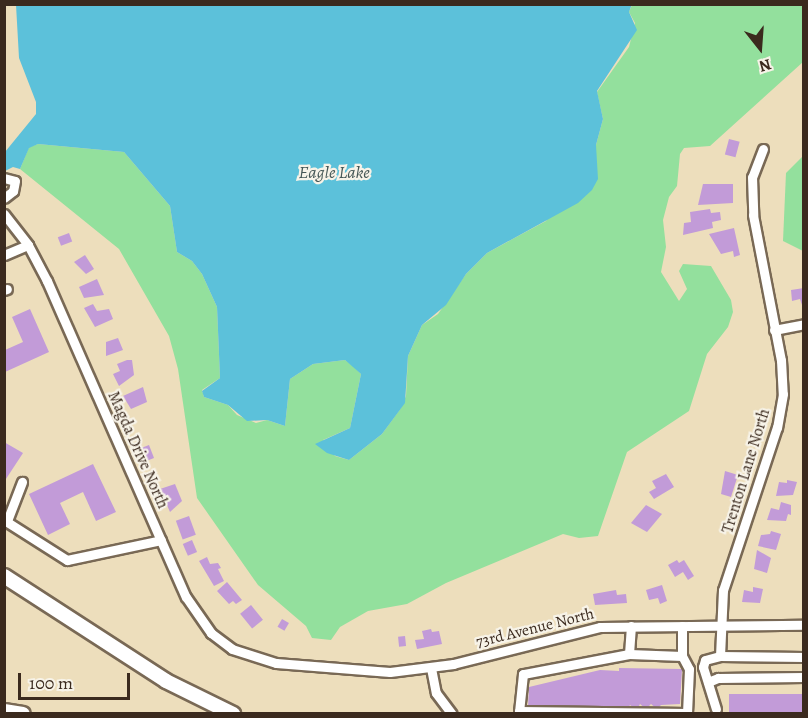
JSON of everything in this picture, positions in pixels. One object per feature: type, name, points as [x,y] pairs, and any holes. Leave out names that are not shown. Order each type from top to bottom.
[{"type":"highway","points":[[4,576],[157,676],[233,714]]},
{"type":"highway","points":[[4,711],[23,714]]},
{"type":"street","name":"Trenton Lane North","points":[[720,656],[723,590],[781,410],[783,377],[753,215],[752,177],[763,149]]},
{"type":"street","points":[[4,198],[13,191],[15,181],[9,175]]},
{"type":"street","name":"Magda Drive North","points":[[4,214],[28,246],[186,597],[212,633],[245,655],[276,663]]},
{"type":"street","points":[[4,255],[28,246]]},
{"type":"street","points":[[774,330],[804,324]]},
{"type":"street","points":[[22,482],[6,520],[67,560],[161,540]]},
{"type":"street","name":"73rd Avenue North","points":[[276,663],[368,672],[431,668],[587,629],[631,626],[804,625]]},
{"type":"street","points":[[629,654],[631,626]]},
{"type":"street","points":[[682,626],[682,656],[689,669],[687,713],[519,711],[523,674],[629,654],[682,656]]},
{"type":"street","points":[[716,709],[708,682],[705,660],[720,656],[804,657]]},
{"type":"street","points":[[431,668],[436,693],[452,714]]},
{"type":"street","points":[[708,682],[718,678],[804,677]]},
{"type":"green space","points":[[632,5],[803,5],[803,62],[710,146],[684,148],[680,154],[677,186],[669,197],[663,220],[666,247],[661,272],[679,301],[687,289],[679,271],[683,264],[711,266],[731,300],[733,312],[728,327],[707,354],[689,411],[627,452],[598,536],[579,538],[563,534],[446,583],[407,604],[368,611],[340,627],[331,640],[312,638],[306,626],[258,585],[197,498],[178,369],[169,336],[119,249],[20,169],[29,147],[38,144],[124,152],[170,206],[177,252],[192,261],[202,274],[217,307],[220,378],[202,390],[204,397],[228,405],[237,415],[256,423],[267,420],[285,426],[290,379],[313,364],[345,360],[353,366],[361,374],[350,428],[323,440],[335,456],[349,460],[382,434],[401,408],[406,396],[408,356],[422,325],[438,314],[466,274],[487,253],[546,221],[596,145],[603,119],[597,92],[629,47],[635,23],[629,12]]},
{"type":"green space","points":[[803,156],[803,251],[783,241],[786,173]]},
{"type":"water","name":"Eagle Lake","points":[[632,4],[629,12],[637,30],[597,91],[603,119],[596,145],[598,179],[592,190],[578,203],[487,253],[466,274],[446,305],[422,325],[408,356],[405,403],[382,434],[349,460],[327,453],[315,444],[350,428],[361,374],[345,360],[313,364],[290,379],[285,426],[267,420],[247,421],[228,405],[204,397],[202,391],[220,378],[217,307],[202,274],[192,261],[177,252],[170,206],[124,152],[38,144],[29,148],[20,169],[13,167],[5,171],[5,152],[36,114],[36,102],[19,58],[16,5]]},
{"type":"building","points":[[729,139],[740,142],[735,157],[725,154]]},
{"type":"building","points":[[703,184],[733,184],[733,203],[698,205]]},
{"type":"building","points":[[710,209],[711,213],[720,212],[721,220],[712,222],[713,228],[683,235],[684,223],[691,222],[690,212]]},
{"type":"building","points":[[734,228],[740,255],[734,257],[733,251],[721,254],[709,234]]},
{"type":"building","points":[[69,233],[72,241],[61,246],[58,237]]},
{"type":"building","points":[[85,255],[94,269],[86,274],[74,262]]},
{"type":"building","points":[[97,279],[104,295],[84,298],[79,287]]},
{"type":"building","points":[[804,288],[804,305],[800,299],[792,301],[791,290]]},
{"type":"building","points":[[93,304],[97,311],[109,309],[113,319],[95,327],[84,308]]},
{"type":"building","points":[[30,309],[49,352],[5,372],[5,350],[23,342],[12,317]]},
{"type":"building","points":[[118,338],[123,350],[106,356],[106,342]]},
{"type":"building","points":[[132,360],[134,375],[119,386],[113,374],[120,371],[117,364]]},
{"type":"building","points":[[143,387],[147,402],[131,409],[123,396]]},
{"type":"building","points":[[4,442],[23,453],[4,482]]},
{"type":"building","points":[[149,445],[154,458],[146,461],[141,448]]},
{"type":"building","points":[[93,464],[116,512],[96,521],[83,492],[60,503],[70,524],[48,535],[29,494]]},
{"type":"building","points":[[725,471],[738,475],[731,497],[721,494]]},
{"type":"building","points":[[666,474],[674,487],[654,499],[649,492],[656,488],[652,481]]},
{"type":"building","points":[[787,480],[797,482],[793,495],[776,496],[779,482],[787,483]]},
{"type":"building","points":[[175,484],[182,501],[170,512],[160,489]]},
{"type":"building","points":[[781,502],[791,505],[791,515],[788,514],[786,521],[767,520],[771,508],[779,510]]},
{"type":"building","points":[[646,505],[662,514],[647,532],[631,523]]},
{"type":"building","points":[[189,516],[196,535],[183,540],[176,521]]},
{"type":"building","points":[[771,531],[781,534],[776,550],[758,546],[761,535],[770,534]]},
{"type":"building","points":[[192,540],[197,552],[188,556],[183,544]]},
{"type":"building","points":[[757,550],[771,558],[767,573],[754,569]]},
{"type":"building","points":[[207,557],[210,564],[218,563],[221,568],[218,569],[224,581],[214,586],[199,561]]},
{"type":"building","points":[[677,560],[679,563],[684,560],[694,576],[688,580],[683,572],[675,577],[668,565]]},
{"type":"building","points":[[227,582],[242,600],[236,604],[233,601],[229,604],[217,591]]},
{"type":"building","points":[[662,585],[667,601],[660,604],[658,598],[649,600],[646,590]]},
{"type":"building","points":[[753,587],[763,589],[760,603],[742,602],[744,590],[753,592]]},
{"type":"building","points":[[616,590],[617,595],[626,594],[627,603],[595,605],[593,594]]},
{"type":"building","points":[[251,605],[263,620],[252,629],[240,614]]},
{"type":"building","points":[[282,619],[289,623],[284,631],[278,627]]},
{"type":"building","points":[[431,629],[432,632],[439,631],[442,644],[417,649],[415,640],[424,639],[422,631]]},
{"type":"building","points":[[405,636],[406,646],[399,647],[398,637]]},
{"type":"building","points":[[619,668],[682,669],[680,704],[661,705],[657,709],[651,704],[646,709],[640,704],[637,710],[630,705],[627,710],[528,707],[529,687],[600,670],[619,671]]},
{"type":"building","points":[[729,694],[804,694],[804,714],[729,714]]}]
